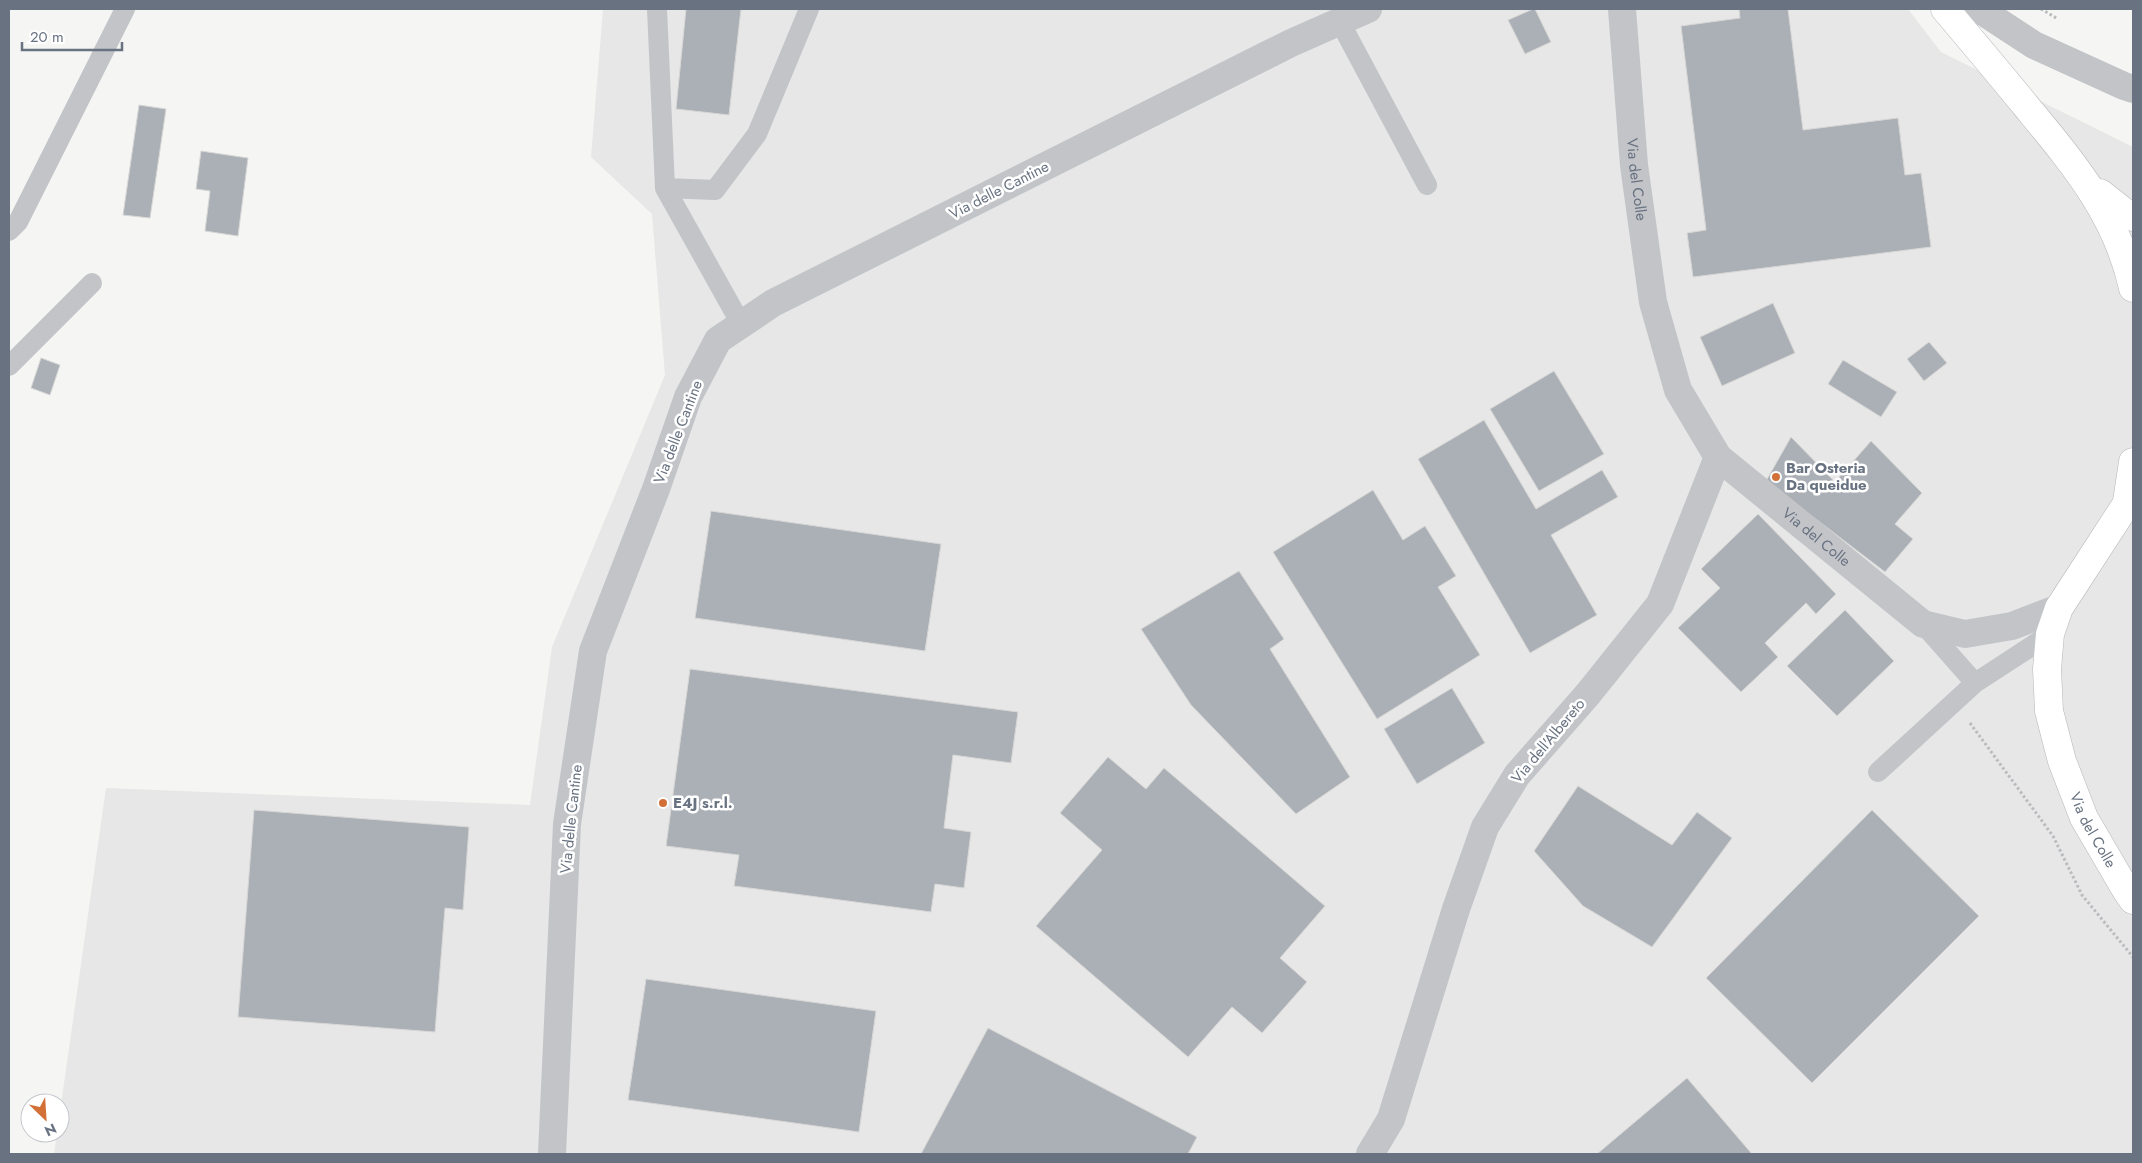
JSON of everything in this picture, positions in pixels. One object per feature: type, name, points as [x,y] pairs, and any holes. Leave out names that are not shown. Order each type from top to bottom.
[{"type":"main road","points":[[1945,9],[2089,185],[2111,223],[2130,272],[2133,288]]},
{"type":"main road","points":[[2089,185],[2133,217]]},
{"type":"main road","points":[[2059,608],[2130,498],[2133,462]]},
{"type":"main road","name":"Via del Colle","points":[[2059,608],[2050,634],[2047,669],[2049,711],[2062,761],[2084,818],[2133,900]]},
{"type":"street","name":"Via delle Cantine","points":[[552,1154],[567,824],[593,651],[656,489],[688,397],[718,340],[782,299],[1292,43],[1368,9]]},
{"type":"street","name":"Via del Colle","points":[[1622,9],[1634,165],[1653,302],[1678,390],[1718,457],[1923,624],[1965,634],[2012,626],[2059,608]]},
{"type":"street","points":[[1979,9],[2034,45],[2133,89]]},
{"type":"street","name":"Via dell'Albereto","points":[[1370,1154],[1390,1119],[1456,909],[1485,827],[1517,775],[1588,694],[1660,604],[1718,457]]},
{"type":"lane","points":[[9,231],[18,222],[125,9]]},
{"type":"lane","points":[[657,9],[665,188],[741,324]]},
{"type":"lane","points":[[665,188],[715,190],[757,134],[809,9]]},
{"type":"lane","points":[[1340,22],[1427,185]]},
{"type":"lane","points":[[9,366],[92,283]]},
{"type":"lane","points":[[1923,624],[1975,683]]},
{"type":"lane","points":[[1878,772],[1975,683],[2050,634]]},
{"type":"path","points":[[1954,703],[2053,836],[2082,895],[2133,957]]},
{"type":"shaded area","points":[[603,9],[1908,9],[1941,52],[2133,147],[2133,1154],[54,1154],[56,1143],[70,1143],[70,1093],[63,1093],[106,788],[530,805],[552,647],[665,375],[652,214],[591,157]]},
{"type":"building","points":[[686,9],[741,9],[729,115],[676,109]]},
{"type":"building","points":[[1535,9],[1551,42],[1525,54],[1508,20]]},
{"type":"building","points":[[1739,9],[1788,9],[1803,130],[1898,118],[1905,175],[1921,173],[1931,247],[1693,277],[1687,233],[1706,230],[1681,26],[1740,18]]},
{"type":"building","points":[[139,105],[166,109],[150,218],[123,215]]},
{"type":"building","points":[[201,151],[248,158],[238,236],[205,231],[210,191],[196,189]]},
{"type":"building","points":[[1773,303],[1795,353],[1722,386],[1700,337]]},
{"type":"building","points":[[1929,342],[1947,363],[1924,381],[1907,359]]},
{"type":"building","points":[[41,358],[60,365],[50,395],[31,388]]},
{"type":"building","points":[[1843,360],[1897,392],[1881,417],[1828,384]]},
{"type":"building","points":[[1554,371],[1604,454],[1539,491],[1490,409]]},
{"type":"building","points":[[1484,420],[1536,509],[1602,470],[1618,497],[1551,535],[1597,615],[1530,653],[1418,459]]},
{"type":"building","points":[[1791,437],[1835,482],[1871,441],[1922,493],[1895,524],[1913,539],[1885,572],[1766,481]]},
{"type":"building","points":[[1373,490],[1403,540],[1425,526],[1456,576],[1438,587],[1480,655],[1377,719],[1273,552]]},
{"type":"building","points":[[711,511],[941,544],[925,651],[695,618]]},
{"type":"building","points":[[1758,514],[1836,594],[1816,614],[1806,603],[1765,643],[1778,657],[1741,692],[1678,628],[1720,588],[1701,569]]},
{"type":"building","points":[[1239,571],[1284,639],[1270,649],[1350,777],[1296,814],[1191,705],[1141,629]]},
{"type":"building","points":[[1845,610],[1894,661],[1837,716],[1787,666]]},
{"type":"building","points":[[690,669],[1018,712],[1011,763],[953,755],[944,828],[971,832],[964,888],[935,884],[931,912],[734,886],[739,855],[666,846]]},
{"type":"building","points":[[1452,688],[1485,743],[1417,784],[1384,729]]},
{"type":"building","points":[[1108,757],[1146,789],[1164,768],[1325,906],[1280,958],[1307,982],[1262,1033],[1232,1007],[1188,1057],[1036,926],[1102,850],[1060,813]]},
{"type":"building","points":[[1578,786],[1672,845],[1697,812],[1732,838],[1652,947],[1583,906],[1534,851]]},
{"type":"building","points":[[254,810],[469,827],[463,910],[445,908],[435,1032],[238,1017]]},
{"type":"building","points":[[1872,810],[1979,916],[1812,1083],[1706,978]]},
{"type":"building","points":[[646,979],[876,1011],[859,1132],[628,1100]]},
{"type":"building","points":[[988,1028],[1197,1137],[1188,1154],[921,1154]]},
{"type":"building","points":[[1687,1078],[1752,1154],[1597,1154]]},
{"type":"place","name":"Bar Osteria Da queidue","points":[[1776,477]]},
{"type":"place","name":"E4J s.r.l.","points":[[663,803]]}]
